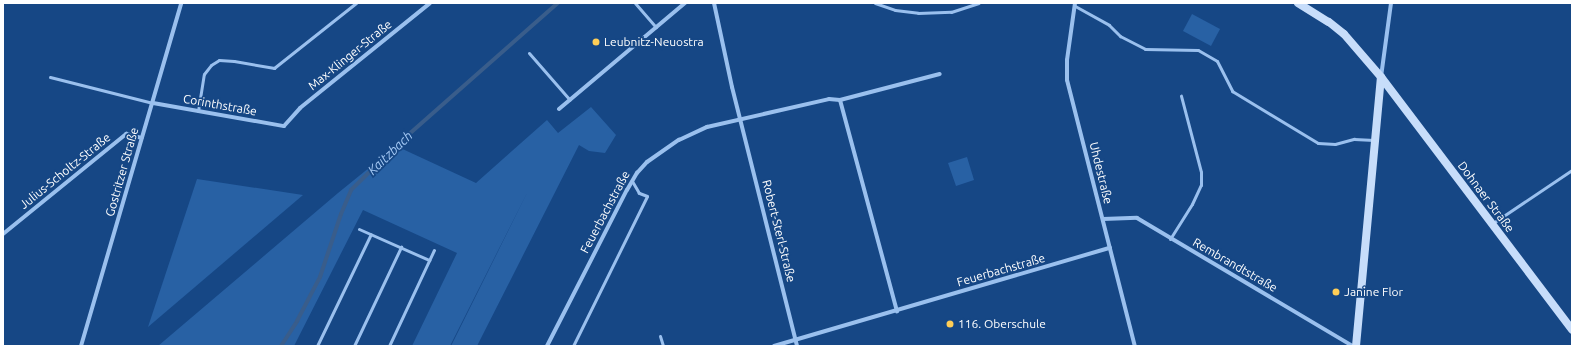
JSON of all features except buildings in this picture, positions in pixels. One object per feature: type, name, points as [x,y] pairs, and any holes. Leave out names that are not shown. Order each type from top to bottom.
[{"type":"main road","name":"Dohnaer Straße","points":[[1298,3],[1329,22],[1344,34],[1381,77],[1572,330]]},
{"type":"main road","points":[[1356,346],[1381,77]]},
{"type":"street","name":"Gostritzer Straße","points":[[81,346],[181,3]]},
{"type":"street","name":"Max-Klinger-Straße","points":[[284,126],[306,104],[430,3]]},
{"type":"street","points":[[560,109],[685,3]]},
{"type":"street","name":"Robert-Sterl-Straße","points":[[714,3],[741,120],[797,346]]},
{"type":"street","points":[[1381,77],[1391,3]]},
{"type":"street","name":"Uhdestraße","points":[[1075,4],[1066,60],[1068,80],[1135,346]]},
{"type":"street","points":[[741,120],[829,99],[840,100],[940,74]]},
{"type":"street","points":[[840,100],[897,312]]},
{"type":"street","name":"Corinthstraße","points":[[153,103],[284,126]]},
{"type":"street","name":"Feuerbachstraße","points":[[547,346],[632,181],[648,162],[679,140],[707,127],[741,120]]},
{"type":"street","name":"Julius-Scholtz-Straße","points":[[3,234],[126,134],[142,138]]},
{"type":"street","name":"Rembrandtstraße","points":[[1103,219],[1137,218],[1170,239],[1353,346]]},
{"type":"street","name":"Feuerbachstraße","points":[[774,346],[897,312],[1110,248]]},
{"type":"lane","points":[[198,111],[204,74],[211,65],[219,60],[274,68],[356,3]]},
{"type":"lane","points":[[635,3],[656,28]]},
{"type":"lane","points":[[875,3],[896,10],[918,13],[951,12],[979,3]]},
{"type":"lane","points":[[1075,4],[1109,25],[1120,36],[1145,49],[1198,50],[1217,61],[1232,91],[1318,143],[1335,144],[1354,139],[1376,140]]},
{"type":"lane","points":[[529,54],[570,100]]},
{"type":"lane","points":[[50,77],[153,103]]},
{"type":"lane","points":[[1170,239],[1192,204],[1201,185],[1202,172],[1181,96]]},
{"type":"lane","points":[[1491,224],[1572,170]]},
{"type":"lane","points":[[573,346],[647,196],[639,193],[632,181]]},
{"type":"lane","points":[[359,229],[429,260]]},
{"type":"lane","points":[[318,346],[371,234]]},
{"type":"lane","points":[[354,346],[401,247]]},
{"type":"lane","points":[[389,346],[434,250]]},
{"type":"lane","points":[[660,336],[663,346]]},
{"type":"shaded area","points":[[1192,14],[1220,29],[1211,46],[1183,31]]},
{"type":"shaded area","points":[[591,107],[616,135],[605,153],[589,151],[579,145],[477,346],[451,346],[527,193],[450,346],[412,346],[457,253],[363,210],[294,346],[158,346],[338,193],[396,146],[476,183],[547,120],[558,133]]},
{"type":"shaded area","points":[[967,157],[974,180],[956,186],[948,163]]},
{"type":"shaded area","points":[[197,179],[303,195],[148,327]]},
{"type":"waterway","name":"Kaitzbach","points":[[281,346],[297,321],[320,277],[341,214],[351,190],[399,143],[558,3]]},
{"type":"place","name":"Leubnitz-Neuostra","points":[[596,42]]},
{"type":"place","name":"Janine Flor","points":[[1336,292]]},
{"type":"place","name":"116. Oberschule","points":[[950,324]]}]
